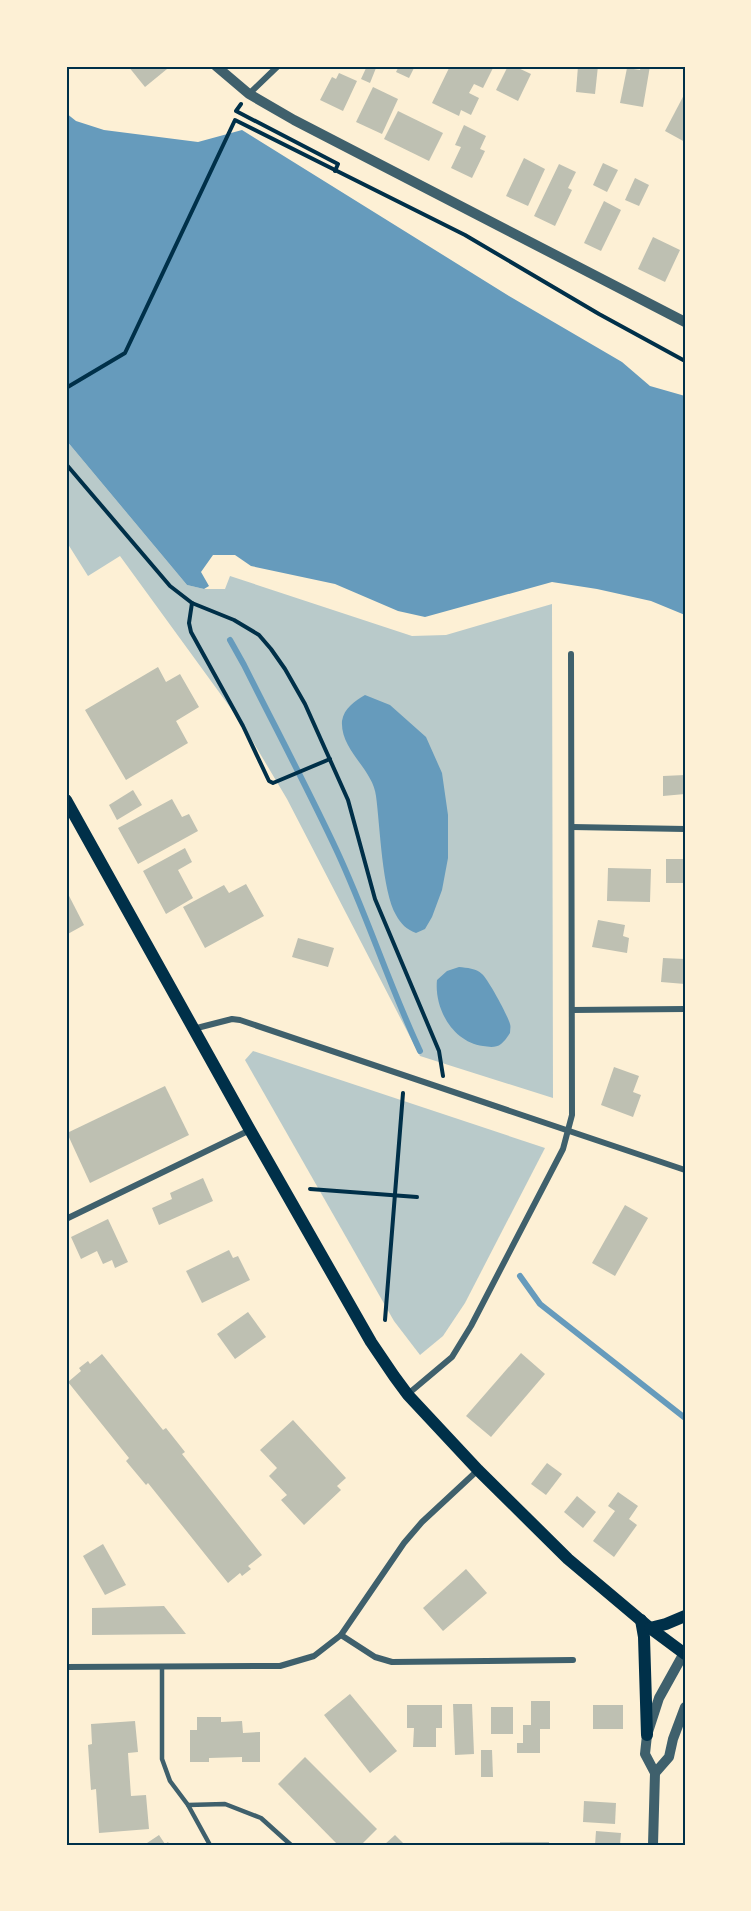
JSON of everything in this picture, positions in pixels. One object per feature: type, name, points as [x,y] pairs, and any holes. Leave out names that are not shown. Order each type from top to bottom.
[{"type":"main road","points":[[66,800],[371,1342],[408,1395],[478,1470],[568,1559],[646,1624],[685,1653]]},
{"type":"main road","points":[[646,1624],[666,1624],[685,1616]]},
{"type":"main road","points":[[646,1624],[644,1637],[647,1735]]},
{"type":"street","points":[[216,66],[249,93],[294,120],[685,322]]},
{"type":"street","points":[[249,93],[278,66]]},
{"type":"street","points":[[408,1395],[452,1357],[471,1326],[558,1158],[569,1131],[572,1115],[571,654]]},
{"type":"street","points":[[572,827],[685,829]]},
{"type":"street","points":[[572,1010],[685,1009]]},
{"type":"street","points":[[193,1029],[232,1019],[240,1020],[685,1170]]},
{"type":"street","points":[[66,1219],[250,1130]]},
{"type":"street","points":[[66,1668],[280,1666],[314,1656],[341,1635],[404,1543],[422,1522],[478,1470]]},
{"type":"street","points":[[341,1635],[375,1657],[392,1662],[573,1660]]},
{"type":"street","points":[[653,1845],[655,1773],[645,1754],[647,1735],[659,1698],[685,1653]]},
{"type":"street","points":[[655,1773],[669,1757],[685,1707]]},
{"type":"lane","points":[[162,1667],[162,1759],[170,1781],[188,1805],[210,1845]]},
{"type":"lane","points":[[188,1805],[225,1804],[261,1818],[291,1845]]},
{"type":"path","points":[[249,93],[236,111],[338,164],[335,171]]},
{"type":"path","points":[[66,388],[125,353],[235,120],[465,235],[599,314],[685,361]]},
{"type":"path","points":[[66,464],[170,586],[192,603],[234,620],[259,635],[271,649],[305,704],[348,800],[375,899],[439,1052],[445,1089]]},
{"type":"path","points":[[192,603],[189,623],[191,633],[243,726],[268,782],[287,779],[330,759]]},
{"type":"path","points":[[385,1320],[403,1093]]},
{"type":"path","points":[[310,1189],[417,1197]]},
{"type":"shaded area","points":[[66,440],[187,585],[204,589],[225,589],[230,576],[412,636],[446,635],[552,604],[553,1098],[420,1056],[287,799],[243,725],[120,556],[88,576],[66,541]]},
{"type":"shaded area","points":[[253,1051],[545,1148],[465,1303],[443,1336],[420,1355],[394,1321],[245,1060]]},
{"type":"water","points":[[66,113],[76,121],[104,130],[198,142],[242,130],[509,296],[622,362],[650,386],[685,396],[685,615],[651,601],[552,582],[425,617],[398,611],[335,584],[251,566],[235,555],[213,555],[201,572],[209,586],[204,589],[187,585],[66,440]]},
{"type":"water","points":[[365,695],[390,705],[426,737],[442,773],[448,815],[448,858],[442,890],[432,917],[425,929],[416,933],[402,924],[391,904],[382,857],[374,786],[351,750],[343,731],[342,721],[345,712]]},
{"type":"water","points":[[459,967],[480,972],[502,1006],[510,1025],[510,1033],[499,1045],[483,1046],[463,1038],[454,1031],[442,1013],[437,980],[447,971]]},
{"type":"building","points":[[128,66],[164,66],[167,69],[145,87]]},
{"type":"building","points":[[367,66],[376,68],[370,83],[361,79]]},
{"type":"building","points":[[399,66],[415,66],[409,78],[396,72]]},
{"type":"building","points":[[450,66],[493,68],[483,88],[474,84],[469,93],[479,98],[471,115],[461,110],[459,116],[432,103]]},
{"type":"building","points":[[508,66],[514,66],[531,74],[518,101],[496,90]]},
{"type":"building","points":[[578,66],[598,66],[595,94],[576,92]]},
{"type":"building","points":[[641,66],[650,66],[643,107],[620,103],[627,68],[640,70]]},
{"type":"building","points":[[339,73],[357,81],[343,111],[320,100],[332,77],[336,79]]},
{"type":"building","points":[[373,87],[398,99],[382,134],[356,122]]},
{"type":"building","points":[[685,93],[685,142],[665,131]]},
{"type":"building","points":[[398,111],[443,133],[429,161],[384,139]]},
{"type":"building","points":[[464,125],[486,136],[480,149],[485,151],[472,178],[451,168],[461,147],[455,145]]},
{"type":"building","points":[[524,158],[545,169],[528,206],[506,196]]},
{"type":"building","points":[[603,163],[618,170],[607,192],[593,185]]},
{"type":"building","points":[[559,164],[576,172],[568,188],[572,190],[555,226],[534,216]]},
{"type":"building","points":[[635,178],[649,185],[639,206],[625,200]]},
{"type":"building","points":[[604,201],[621,210],[601,251],[584,243]]},
{"type":"building","points":[[653,237],[680,250],[665,282],[638,269]]},
{"type":"building","points":[[158,667],[166,682],[180,674],[199,707],[176,721],[188,743],[126,780],[85,710]]},
{"type":"building","points":[[685,775],[685,794],[663,796],[663,776]]},
{"type":"building","points":[[133,790],[142,805],[117,820],[109,805]]},
{"type":"building","points":[[172,799],[182,817],[189,814],[198,831],[138,864],[118,828]]},
{"type":"building","points":[[185,848],[192,862],[178,870],[193,898],[166,914],[143,871]]},
{"type":"building","points":[[666,859],[685,859],[685,883],[666,883]]},
{"type":"building","points":[[608,868],[651,869],[650,902],[607,901]]},
{"type":"building","points":[[246,884],[264,916],[205,948],[183,907],[224,885],[229,893]]},
{"type":"building","points":[[66,890],[84,925],[66,935]]},
{"type":"building","points":[[598,920],[625,925],[623,936],[629,938],[627,953],[592,947]]},
{"type":"building","points":[[298,938],[334,948],[328,967],[292,957]]},
{"type":"building","points":[[663,958],[685,959],[685,984],[661,982]]},
{"type":"building","points":[[614,1067],[639,1076],[633,1092],[641,1095],[633,1117],[601,1105]]},
{"type":"building","points":[[165,1086],[189,1135],[90,1183],[67,1133]]},
{"type":"building","points":[[203,1178],[213,1201],[159,1225],[152,1208],[172,1199],[170,1193]]},
{"type":"building","points":[[625,1205],[648,1218],[615,1276],[592,1263]]},
{"type":"building","points":[[108,1219],[128,1262],[115,1268],[112,1260],[103,1264],[97,1251],[81,1259],[71,1237]]},
{"type":"building","points":[[229,1250],[233,1258],[238,1256],[250,1280],[202,1303],[186,1271]]},
{"type":"building","points":[[248,1312],[266,1337],[235,1359],[217,1334]]},
{"type":"building","points":[[521,1353],[545,1374],[491,1437],[466,1416]]},
{"type":"building","points":[[102,1354],[163,1430],[166,1428],[185,1452],[182,1454],[262,1555],[248,1566],[251,1569],[242,1576],[240,1573],[228,1583],[148,1483],[146,1485],[126,1461],[129,1458],[68,1382],[81,1371],[79,1368],[88,1361],[90,1364]]},
{"type":"building","points":[[293,1420],[346,1478],[337,1486],[341,1490],[304,1525],[281,1500],[287,1495],[269,1476],[277,1468],[260,1450]]},
{"type":"building","points":[[547,1463],[562,1474],[546,1495],[531,1484]]},
{"type":"building","points":[[618,1492],[638,1506],[629,1519],[637,1525],[614,1557],[593,1541],[615,1511],[608,1506]]},
{"type":"building","points":[[577,1496],[596,1512],[583,1528],[564,1512]]},
{"type":"building","points":[[103,1544],[126,1585],[105,1595],[83,1556]]},
{"type":"building","points":[[466,1569],[487,1593],[443,1631],[423,1608]]},
{"type":"building","points":[[164,1606],[186,1634],[92,1635],[92,1608]]},
{"type":"building","points":[[350,1694],[397,1751],[370,1773],[324,1715]]},
{"type":"building","points":[[531,1701],[550,1701],[550,1729],[540,1729],[540,1753],[517,1753],[517,1743],[523,1743],[523,1725],[531,1725]]},
{"type":"building","points":[[453,1704],[472,1704],[474,1754],[455,1755]]},
{"type":"building","points":[[407,1705],[442,1705],[442,1728],[436,1728],[436,1747],[413,1747],[414,1728],[407,1728]]},
{"type":"building","points":[[593,1705],[623,1705],[623,1729],[593,1729]]},
{"type":"building","points":[[491,1707],[513,1707],[513,1734],[491,1734]]},
{"type":"building","points":[[197,1717],[221,1717],[221,1722],[242,1721],[243,1733],[260,1732],[260,1762],[242,1762],[242,1757],[209,1758],[209,1762],[190,1762],[190,1730],[197,1730]]},
{"type":"building","points":[[135,1721],[138,1752],[128,1753],[131,1796],[146,1795],[149,1829],[99,1833],[96,1789],[91,1790],[88,1745],[92,1744],[91,1724]]},
{"type":"building","points":[[481,1750],[492,1750],[493,1777],[481,1777]]},
{"type":"building","points":[[305,1757],[377,1829],[361,1845],[338,1845],[278,1784]]},
{"type":"building","points":[[584,1801],[616,1803],[615,1824],[583,1822]]},
{"type":"building","points":[[596,1831],[621,1833],[620,1845],[595,1845]]},
{"type":"building","points":[[159,1835],[165,1844],[168,1842],[170,1845],[144,1845]]},
{"type":"building","points":[[395,1835],[405,1845],[384,1845]]},
{"type":"building","points":[[500,1842],[549,1842],[549,1845],[500,1845]]},
{"type":"waterway","points":[[230,640],[336,849],[420,1051]]},
{"type":"waterway","points":[[520,1276],[540,1304],[685,1418]]}]
